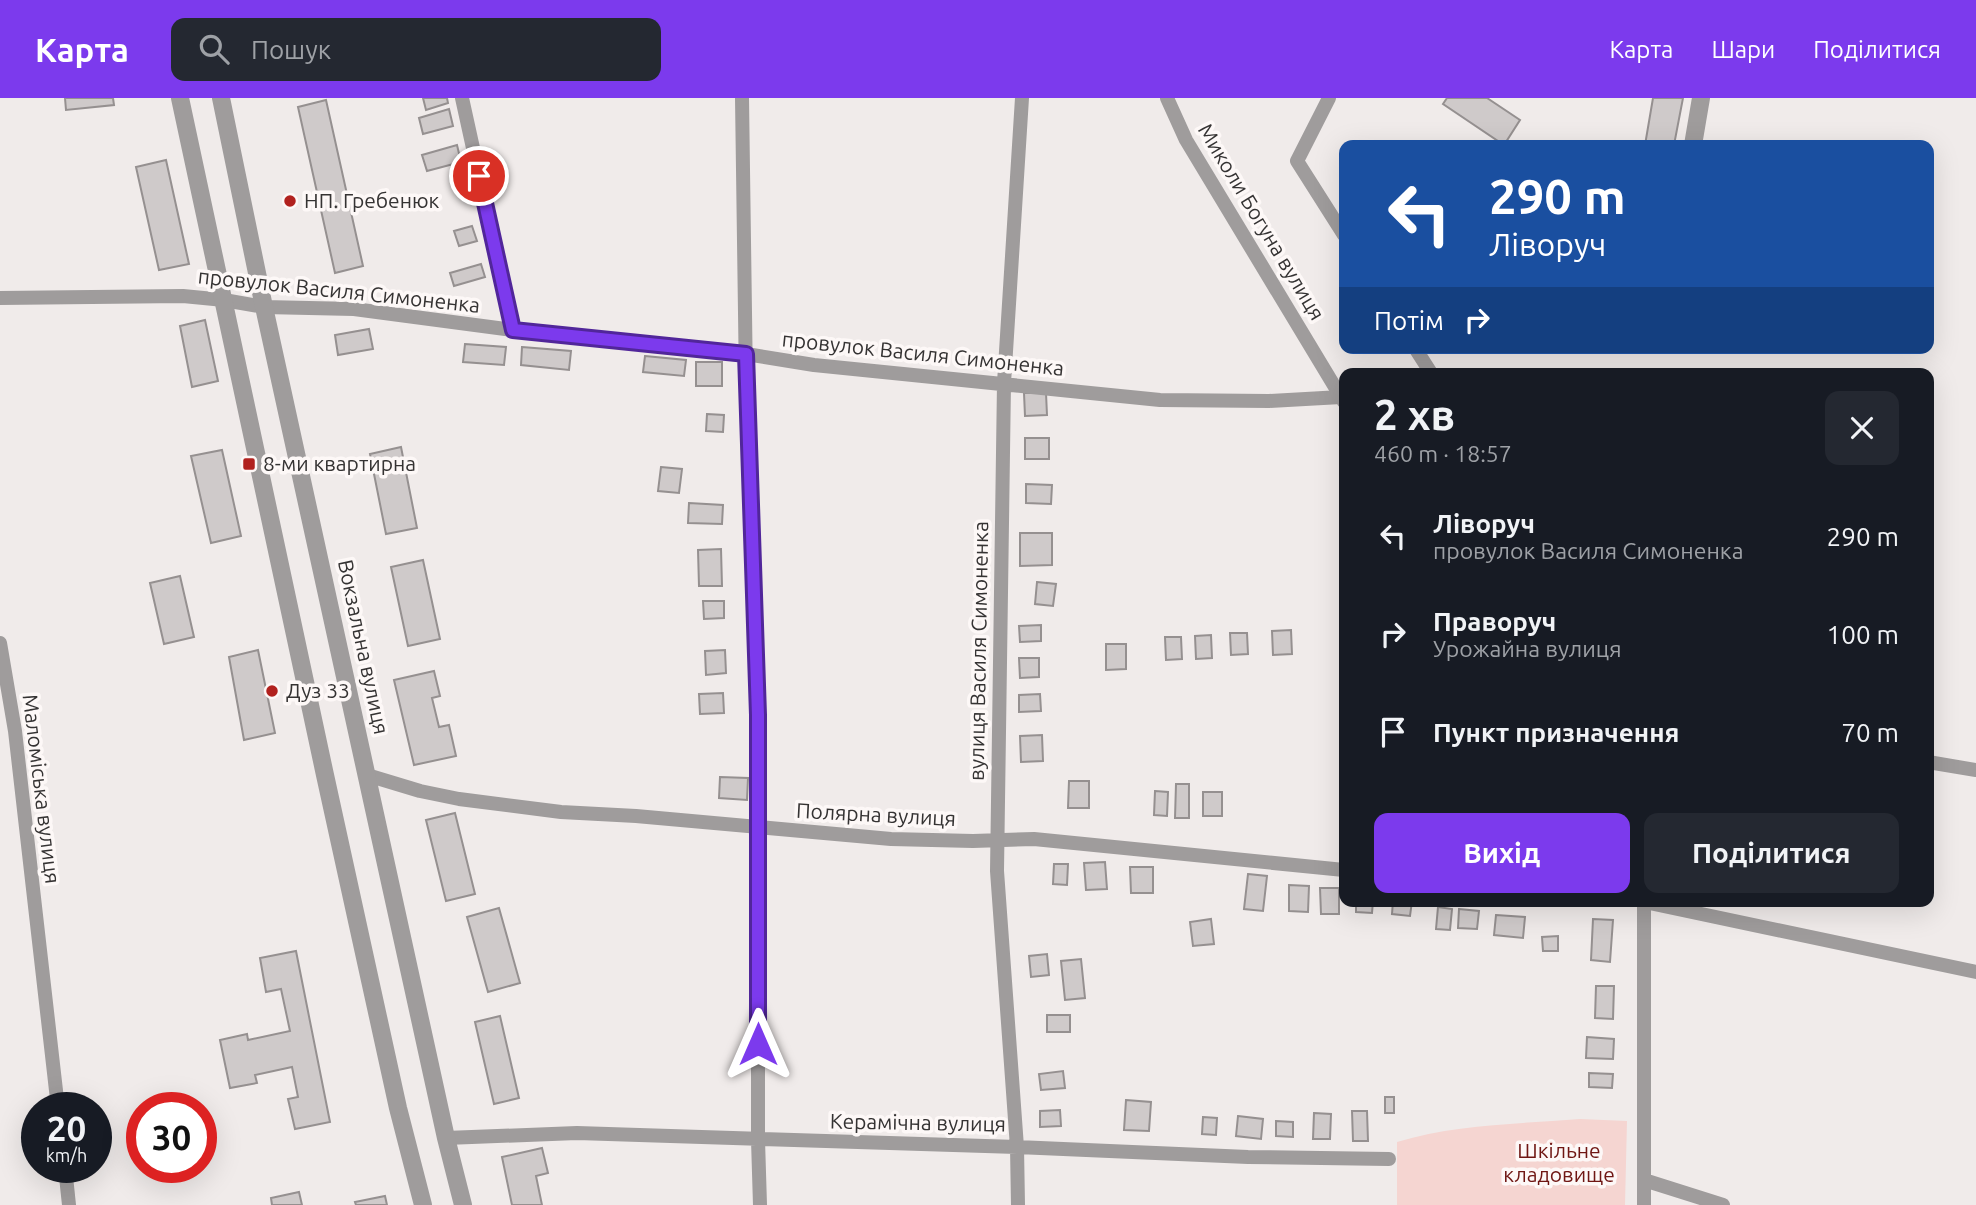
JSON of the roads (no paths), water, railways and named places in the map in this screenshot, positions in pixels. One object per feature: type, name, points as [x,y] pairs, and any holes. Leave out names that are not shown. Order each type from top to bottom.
[{"type":"street","points":[[180,98],[328,788],[422,1205]]},
{"type":"street","name":"Вокзальна вулиця","points":[[221,98],[264,307],[446,1138],[463,1205]]},
{"type":"street","points":[[462,98],[513,330]]},
{"type":"street","points":[[742,98],[746,354],[758,715],[760,1205]]},
{"type":"street","name":"вулиця Василя Симоненка","points":[[1018,1205],[1017,1147],[997,871],[1003,383],[1022,98]]},
{"type":"street","name":"Миколи Богуна вулиця","points":[[1167,98],[1186,140],[1339,393]]},
{"type":"street","points":[[1329,98],[1297,161],[1339,228]]},
{"type":"street","points":[[1694,140],[1701,98]]},
{"type":"street","name":"провулок Василя Симоненка","points":[[0,298],[183,296],[264,307],[354,309],[513,330],[746,354],[814,365],[1160,400],[1339,400]]},
{"type":"street","name":"Маломіська вулиця","points":[[0,643],[7,729],[56,1092]]},
{"type":"street","points":[[1934,763],[1976,770]]},
{"type":"street","name":"Полярна вулиця","points":[[367,775],[419,791],[479,803],[891,839],[998,839],[1085,843],[1339,869]]},
{"type":"street","points":[[1643,907],[1644,1205]]},
{"type":"street","points":[[1671,907],[1976,972]]},
{"type":"street","name":"Керамічна вулиця","points":[[446,1138],[577,1133],[1248,1157],[1389,1159]]},
{"type":"street","points":[[1644,1180],[1723,1205]]},
{"type":"street","points":[[67,1183],[69,1205]]},
{"type":"place","name":"НП. Гребенюк","points":[[290,201]]},
{"type":"place","name":"8-ми квартирна","points":[[249,464]]},
{"type":"place","name":"Дуз 33","points":[[272,691]]},
{"type":"park label","name":"Шкільне кладовище","points":[[1559,1163]]}]
